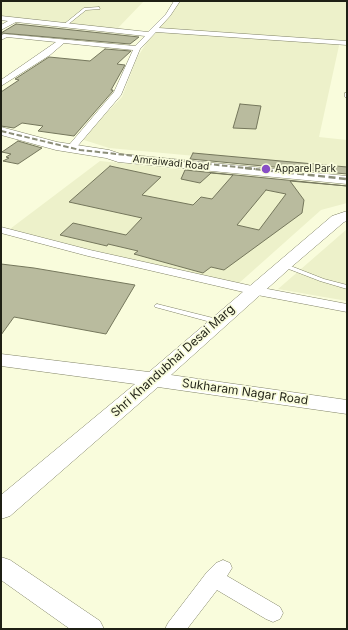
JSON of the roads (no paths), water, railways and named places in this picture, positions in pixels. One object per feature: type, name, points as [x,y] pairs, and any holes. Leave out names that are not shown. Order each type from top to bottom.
[{"type":"main road","name":"Amraiwadi Road","points":[[1,124],[67,142],[72,147],[110,154],[124,159],[347,180]]},
{"type":"main road","points":[[1,131],[56,146],[72,147]]},
{"type":"main road","points":[[110,154],[122,153],[347,174]]},
{"type":"main road","name":"Shri Khandubhai Desai Marg","points":[[1,509],[99,427],[149,378],[213,320],[331,217],[347,210]]},
{"type":"main road","name":"Shri Khandubhai Desai Marg","points":[[248,289],[283,264],[338,219],[347,216]]},
{"type":"main road","name":"Sukharam Nagar Road","points":[[1,360],[149,378],[347,406]]},
{"type":"main road","name":"Shri Khandubhai Desai Marg","points":[[1,498],[149,378]]},
{"type":"street","points":[[72,147],[118,93],[137,48],[168,15],[177,1]]},
{"type":"street","points":[[1,18],[152,32],[347,43]]},
{"type":"street","points":[[1,28],[15,20]]},
{"type":"street","points":[[3,36],[63,40],[137,48]]},
{"type":"street","points":[[1,84],[47,53],[63,40]]},
{"type":"street","points":[[1,230],[88,253],[248,289],[347,308]]},
{"type":"street","points":[[1,567],[91,629]]},
{"type":"street","points":[[175,629],[218,573],[273,613]]},
{"type":"lane","points":[[66,25],[85,9],[99,8]]},
{"type":"lane","points":[[283,264],[322,280],[347,287]]},
{"type":"lane","points":[[157,306],[213,320]]},
{"type":"railway","points":[[1,131],[80,150],[255,169]]},
{"type":"railway","points":[[245,168],[347,179]]},
{"type":"place","name":"Apparel Park","points":[[266,169]]}]
